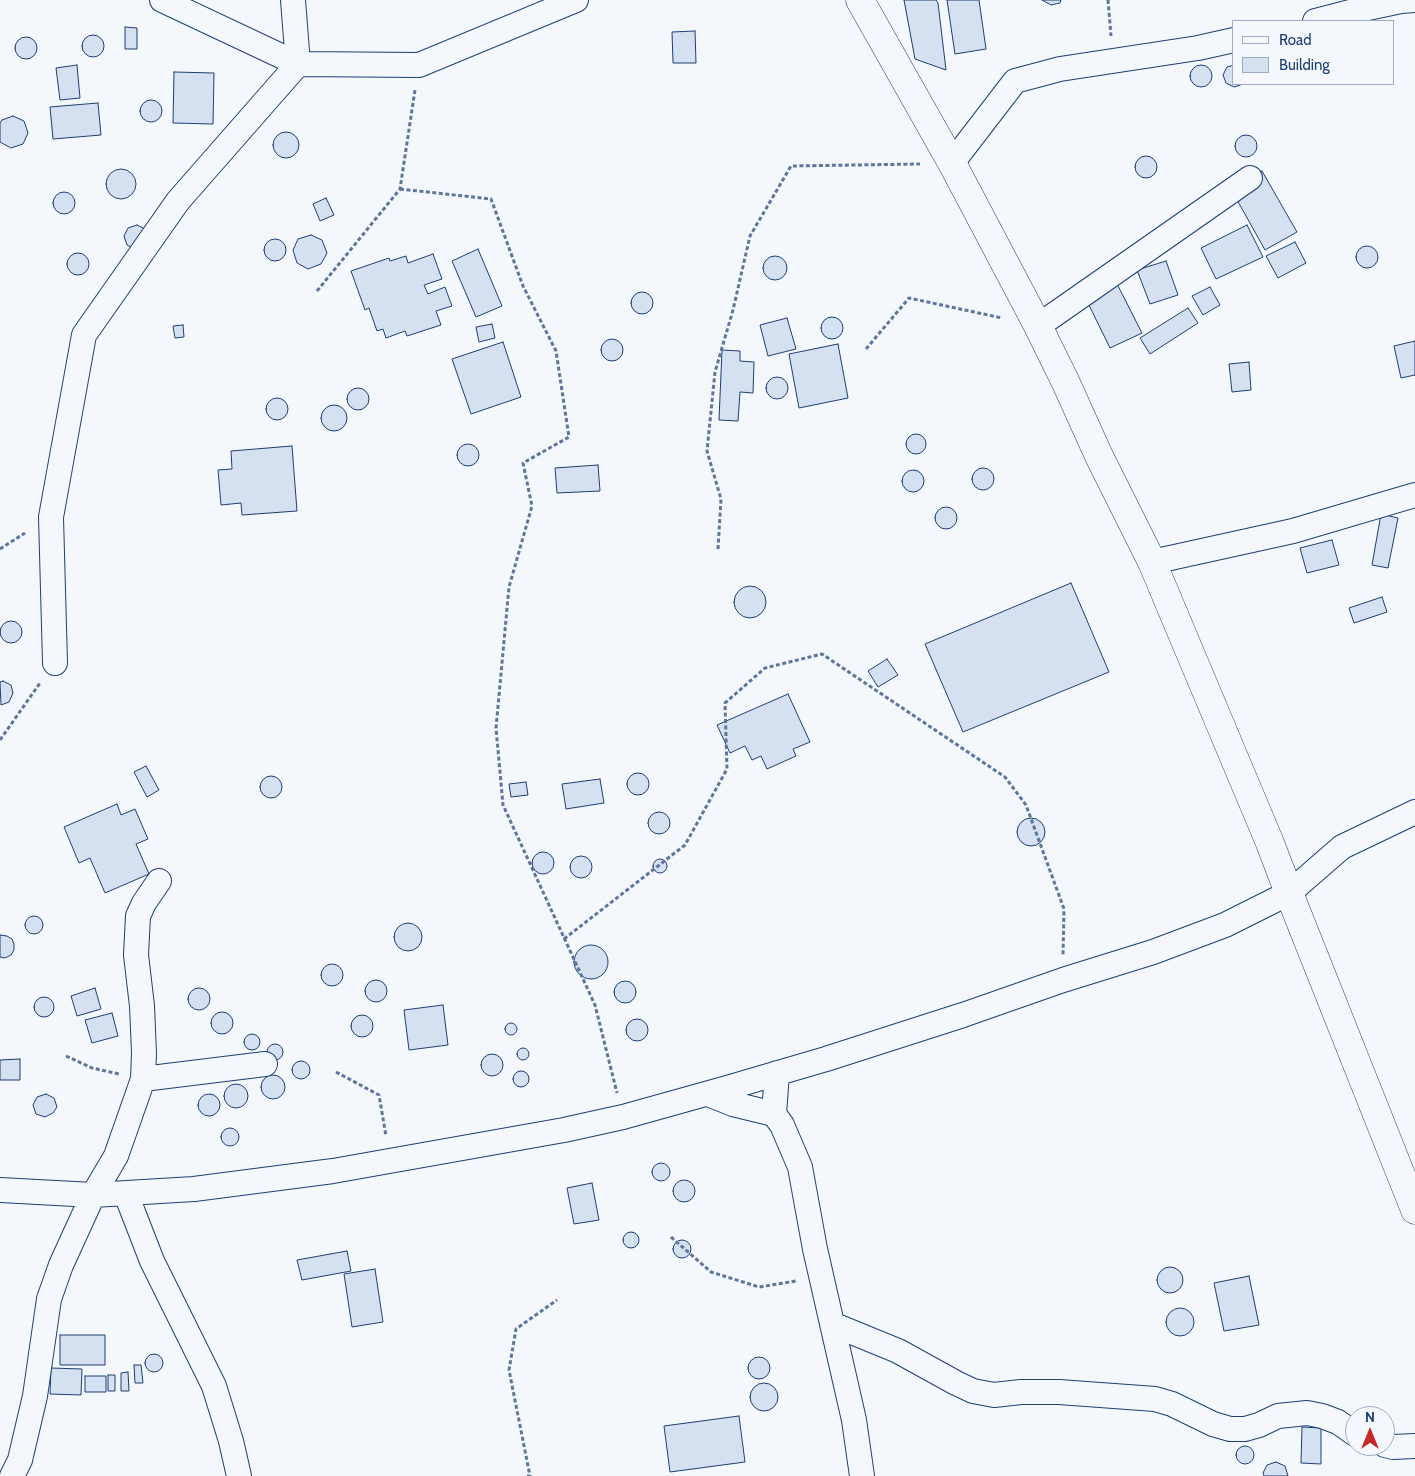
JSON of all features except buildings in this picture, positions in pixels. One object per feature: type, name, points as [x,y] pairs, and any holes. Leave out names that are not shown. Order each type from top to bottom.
[{"type":"street","points":[[162,0],[298,64],[419,65],[576,0]]},
{"type":"street","points":[[55,663],[51,517],[84,335],[178,202],[298,64],[293,0]]},
{"type":"street","points":[[860,0],[952,163],[1038,326],[1099,456],[1152,562],[1205,691],[1239,766],[1415,1210]]},
{"type":"street","points":[[1319,20],[1401,1],[1415,0]]},
{"type":"street","points":[[952,163],[1015,81],[1060,69],[1114,62],[1232,40]]},
{"type":"street","points":[[1038,326],[1250,178]]},
{"type":"street","points":[[1152,562],[1293,531],[1415,495]]},
{"type":"street","points":[[0,1190],[93,1195],[194,1189],[333,1171],[564,1130],[623,1117],[826,1059],[1153,952],[1216,928],[1289,893],[1342,847],[1415,812]]},
{"type":"street","points":[[12,1476],[20,1460],[35,1396],[48,1299],[61,1265],[93,1195],[116,1156],[143,1079],[142,1006],[136,955],[138,916],[144,902],[159,881]]},
{"type":"street","points":[[143,1079],[265,1064]]},
{"type":"street","points":[[777,1073],[774,1114],[782,1126],[800,1167],[854,1420],[862,1476]]},
{"type":"street","points":[[708,1094],[733,1104],[774,1114]]},
{"type":"street","points":[[116,1156],[132,1194],[152,1261],[214,1386],[240,1476]]},
{"type":"street","points":[[832,1324],[898,1351],[956,1383],[994,1396],[1021,1392],[1059,1392],[1155,1399],[1172,1404],[1213,1424],[1230,1429],[1245,1429],[1278,1416],[1307,1413],[1322,1416],[1345,1427]]},
{"type":"street","points":[[1395,1447],[1415,1446]]},
{"type":"path","points":[[1108,0],[1114,62]]},
{"type":"path","points":[[317,290],[400,189],[419,65]]},
{"type":"path","points":[[718,549],[721,499],[707,451],[715,372],[733,310],[750,236],[791,166],[952,163]]},
{"type":"path","points":[[400,189],[491,199],[524,286],[556,350],[569,436],[524,463],[532,506],[509,587],[496,728],[503,805],[596,1005],[623,1117]]},
{"type":"path","points":[[866,349],[909,298],[1038,326]]},
{"type":"path","points":[[564,939],[685,845],[727,769],[725,703],[765,668],[822,654],[1005,777],[1026,805],[1064,909],[1063,980]]},
{"type":"path","points":[[0,740],[55,663]]},
{"type":"path","points":[[66,1056],[92,1068],[143,1079]]},
{"type":"path","points":[[336,1072],[379,1096],[386,1140]]},
{"type":"path","points":[[671,1237],[711,1272],[759,1287],[822,1277]]},
{"type":"path","points":[[527,1476],[530,1476],[509,1370],[516,1329],[557,1300]]}]
